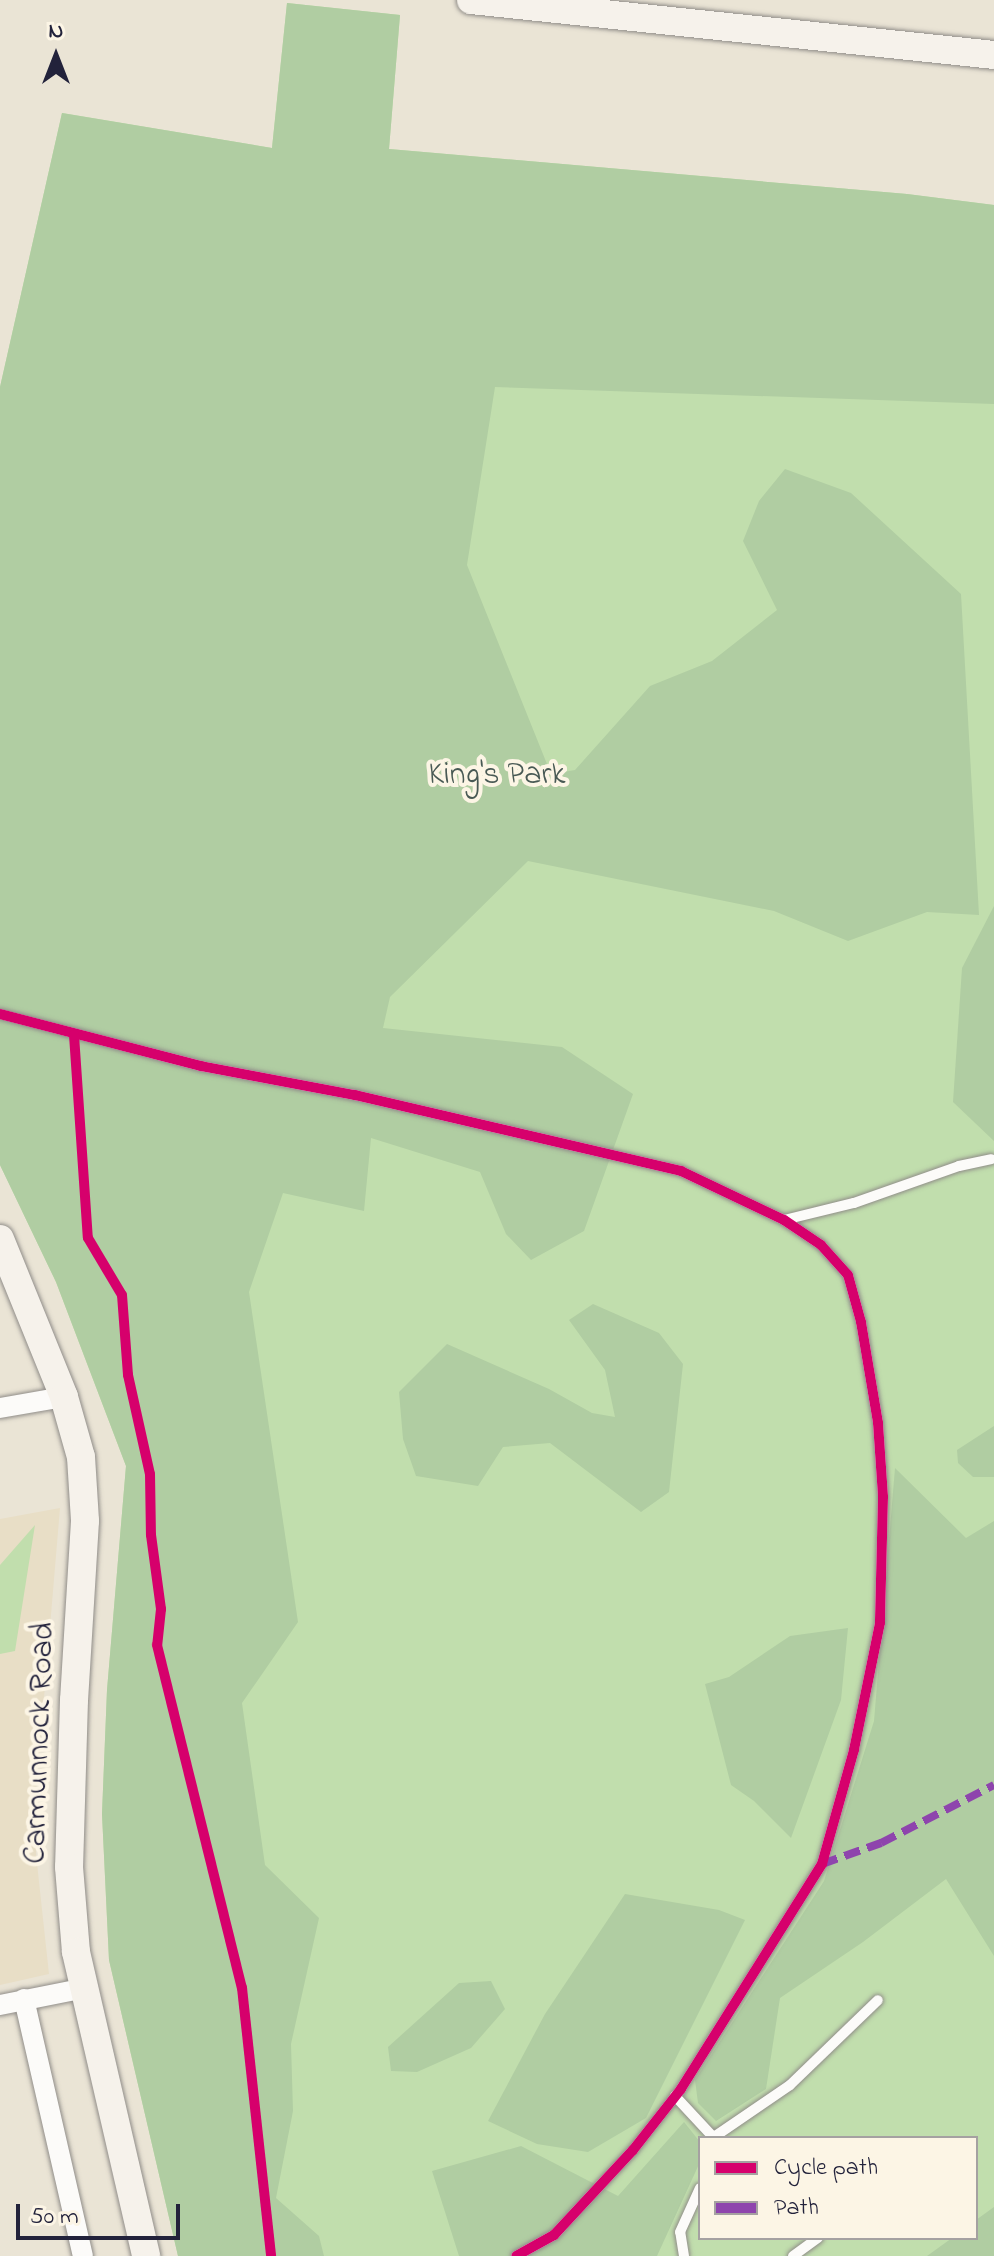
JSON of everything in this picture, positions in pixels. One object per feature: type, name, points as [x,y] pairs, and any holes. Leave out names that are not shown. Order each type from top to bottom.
[{"type":"main road","points":[[471,0],[994,55]]},
{"type":"main road","name":"Carmunnock Road","points":[[0,1239],[13,1285],[64,1397],[81,1457],[85,1521],[74,1700],[69,1867],[76,1952],[146,2256]]},
{"type":"street","points":[[0,1408],[64,1397]]},
{"type":"street","points":[[0,2005],[85,1988]]},
{"type":"street","points":[[24,1999],[83,2256]]},
{"type":"lane","points":[[0,1014],[201,1066],[355,1095],[681,1171],[784,1220],[821,1245],[848,1275],[861,1322],[878,1423],[883,1497],[880,1623],[854,1750],[822,1864],[675,2096],[633,2150],[554,2235],[516,2256]]},
{"type":"lane","points":[[784,1220],[854,1203],[959,1166],[991,1159]]},
{"type":"lane","points":[[715,2136],[790,2085],[878,2000]]},
{"type":"lane","points":[[675,2096],[713,2136]]},
{"type":"lane","points":[[684,2256],[680,2232],[698,2192]]},
{"type":"lane","points":[[793,2256],[815,2240]]},
{"type":"shaded area","points":[[60,1508],[36,1793],[36,1854],[49,1974],[0,1985],[0,1519]]},
{"type":"green space","name":"King's Park","points":[[287,3],[400,15],[389,149],[907,194],[994,205],[994,2256],[178,2256],[109,1960],[102,1814],[107,1690],[126,1466],[56,1282],[0,1165],[0,387],[62,113],[272,148]]},
{"type":"green space","points":[[287,3],[400,15],[389,149],[907,194],[994,205],[994,404],[495,387],[467,565],[551,774],[575,770],[650,686],[712,661],[777,610],[743,541],[759,501],[785,469],[851,493],[961,594],[979,915],[927,912],[848,941],[774,911],[528,861],[390,997],[383,1028],[562,1047],[633,1094],[584,1231],[531,1260],[506,1234],[480,1172],[371,1138],[364,1211],[283,1193],[249,1292],[298,1622],[242,1703],[265,1865],[319,1918],[291,2044],[293,2111],[276,2198],[319,2236],[324,2256],[178,2256],[109,1960],[102,1814],[107,1690],[126,1466],[56,1282],[0,1165],[0,387],[62,113],[272,148]]},
{"type":"green space","points":[[994,906],[994,1141],[953,1102],[962,968]]},
{"type":"green space","points":[[593,1304],[659,1333],[683,1364],[669,1492],[641,1512],[550,1443],[503,1447],[478,1486],[416,1476],[403,1439],[399,1392],[447,1344],[549,1389],[592,1413],[615,1417],[605,1370],[569,1320]]},
{"type":"green space","points":[[994,1426],[994,1477],[973,1477],[958,1463],[957,1450]]},
{"type":"green space","points":[[895,1468],[966,1538],[994,1521],[994,1956],[946,1879],[863,1942],[780,1998],[766,2089],[716,2121],[698,2103],[695,2080],[824,1881],[874,1721]]},
{"type":"green space","points":[[35,1525],[15,1651],[0,1654],[0,1565]]},
{"type":"green space","points":[[848,1628],[841,1700],[791,1838],[754,1801],[731,1785],[705,1684],[729,1677],[790,1636]]},
{"type":"green space","points":[[625,1894],[719,1910],[745,1920],[646,2118],[588,2152],[537,2144],[488,2121],[545,2014]]},
{"type":"green space","points":[[491,1981],[505,2009],[471,2048],[417,2072],[391,2071],[388,2047],[459,1983]]},
{"type":"green space","points":[[684,2122],[698,2140],[698,2166],[657,2256],[459,2256],[432,2171],[521,2146],[618,2196]]},
{"type":"green space","points":[[994,2207],[994,2256],[927,2256],[949,2240],[978,2240],[978,2219]]},
{"type":"marked path","points":[[822,1864],[881,1843],[994,1785]]},
{"type":"cycle path","points":[[0,1014],[201,1066],[355,1095],[681,1171],[784,1220],[821,1245],[848,1275],[861,1322],[878,1423],[883,1497],[880,1623],[854,1750],[822,1864],[681,2089],[633,2150],[554,2235],[516,2256]]},
{"type":"cycle path","points":[[74,1035],[88,1238],[122,1295],[128,1375],[150,1474],[151,1535],[161,1609],[157,1645],[242,1988],[271,2256]]}]
